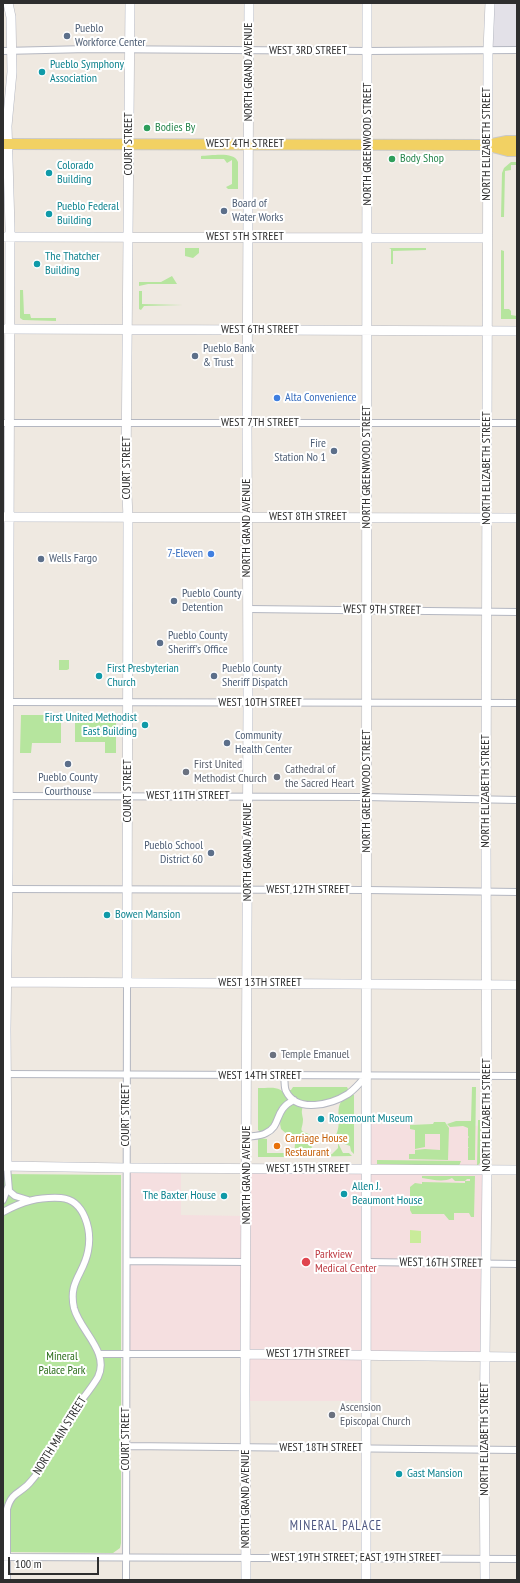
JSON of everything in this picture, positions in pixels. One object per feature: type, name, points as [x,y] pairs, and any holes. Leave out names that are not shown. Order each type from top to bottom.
[{"type":"main road","name":"WEST 4TH STREET","points":[[5,144],[487,145],[507,141],[517,141]]},
{"type":"main road","name":"WEST 4TH STREET","points":[[487,145],[508,151],[517,151]]},
{"type":"street","points":[[8,3],[12,17],[7,51],[12,72],[5,144],[5,1166],[9,1191],[15,1196],[28,1200]]},
{"type":"street","name":"COURT STREET","points":[[126,1580],[126,1075],[128,888],[127,329],[130,3]]},
{"type":"street","name":"NORTH GRAND AVENUE","points":[[246,1580],[248,984],[247,329],[249,3]]},
{"type":"street","name":"NORTH GREENWOOD STREET","points":[[366,1580],[368,3]]},
{"type":"street","name":"NORTH ELIZABETH STREET","points":[[485,1580],[484,1449],[487,1170],[487,145],[490,3]]},
{"type":"street","name":"WEST 3RD STREET","points":[[7,51],[517,50]]},
{"type":"street","name":"WEST 5TH STREET","points":[[6,237],[487,238]]},
{"type":"street","name":"WEST 6TH STREET","points":[[6,329],[517,331]]},
{"type":"street","name":"WEST 7TH STREET","points":[[6,423],[517,423]]},
{"type":"street","name":"WEST 8TH STREET","points":[[6,517],[517,518]]},
{"type":"street","name":"WEST 9TH STREET","points":[[248,609],[517,612]]},
{"type":"street","name":"WEST 10TH STREET","points":[[6,702],[517,703]]},
{"type":"street","name":"WEST 11TH STREET","points":[[6,796],[248,796],[517,800]]},
{"type":"street","name":"WEST 12TH STREET","points":[[6,889],[128,888],[517,892]]},
{"type":"street","name":"WEST 13TH STREET","points":[[5,982],[517,985]]},
{"type":"street","name":"WEST 14TH STREET","points":[[5,1074],[517,1076]]},
{"type":"street","points":[[284,1076],[286,1090],[294,1100],[302,1104],[313,1105],[333,1100],[350,1093],[366,1076]]},
{"type":"street","points":[[247,1137],[266,1134],[277,1122],[281,1109],[284,1105],[294,1100]]},
{"type":"street","name":"WEST 15TH STREET","points":[[5,1166],[517,1170]]},
{"type":"street","points":[[3,1200],[8,1187]]},
{"type":"street","points":[[3,1212],[28,1200],[40,1198],[66,1199],[77,1204],[82,1212],[89,1234],[89,1245],[86,1258],[74,1286],[74,1304],[80,1323],[99,1354]]},
{"type":"street","points":[[127,1261],[246,1262]]},
{"type":"street","name":"WEST 16TH STREET","points":[[366,1262],[517,1264]]},
{"type":"street","name":"WEST 17TH STREET","points":[[99,1354],[366,1354],[517,1357]]},
{"type":"street","name":"NORTH MAIN STREET","points":[[7,1580],[5,1557],[7,1509],[12,1495],[29,1484],[38,1474],[56,1444],[70,1416],[98,1377],[101,1369],[99,1354]]},
{"type":"street","name":"WEST 18TH STREET","points":[[126,1446],[517,1450]]},
{"type":"street","points":[[3,1503],[7,1509]]},
{"type":"street","name":"WEST 19TH STREET; EAST 19TH STREET","points":[[5,1557],[517,1559]]},
{"type":"shaded area","points":[[490,3],[517,3],[517,50],[488,50]]},
{"type":"shaded area","name":"Parkview Medical Center","points":[[366,1124],[487,1126],[486,1356],[366,1354],[366,1401],[245,1401],[246,1354],[126,1354],[127,1168],[181,1168],[181,1215],[246,1216],[247,1169],[366,1168]]},
{"type":"green space","points":[[227,155],[236,159],[238,162],[238,189],[228,189],[226,187],[232,184],[232,160],[227,163],[224,159],[201,159],[201,156]]},
{"type":"green space","points":[[511,162],[517,162],[517,165],[511,165],[511,170],[505,171],[504,217],[501,217],[502,173],[504,168]]},
{"type":"green space","points":[[185,248],[199,248],[199,253],[193,258],[185,256]]},
{"type":"green space","points":[[389,248],[426,248],[426,250],[393,251],[393,264],[391,264],[391,249]]},
{"type":"green space","points":[[501,250],[504,251],[504,309],[509,309],[511,311],[511,315],[517,316],[517,319],[501,319]]},
{"type":"green space","points":[[172,276],[177,284],[148,284],[139,286],[139,282],[161,282]]},
{"type":"green space","points":[[20,290],[23,290],[24,314],[30,314],[31,318],[56,318],[56,321],[23,320],[20,318]]},
{"type":"green space","points":[[139,291],[142,291],[142,304],[183,305],[144,306],[141,310],[139,309]]},
{"type":"green space","points":[[59,660],[69,660],[69,669],[59,670]]},
{"type":"green space","points":[[21,715],[61,715],[61,743],[32,743],[31,753],[20,753]]},
{"type":"green space","points":[[77,715],[116,715],[116,753],[105,753],[105,742],[75,742],[75,717]]},
{"type":"green space","points":[[293,1087],[347,1087],[349,1091],[325,1101],[306,1103],[298,1100],[288,1090],[291,1090]]},
{"type":"green space","points":[[472,1087],[476,1087],[475,1160],[468,1160],[468,1128],[463,1126],[450,1127],[447,1124],[456,1121],[471,1121]]},
{"type":"green space","points":[[258,1088],[280,1089],[290,1099],[280,1106],[270,1128],[261,1132],[258,1130]]},
{"type":"green space","points":[[350,1095],[354,1095],[354,1154],[351,1151],[350,1146],[342,1143],[336,1135],[339,1123],[338,1112],[340,1103]]},
{"type":"green space","points":[[290,1103],[303,1106],[302,1131],[312,1135],[310,1140],[291,1138],[281,1129],[280,1121],[282,1114]]},
{"type":"green space","points":[[478,1120],[481,1120],[480,1163],[477,1166]]},
{"type":"green space","points":[[434,1122],[445,1122],[449,1128],[448,1160],[409,1159],[409,1154],[415,1154],[415,1150],[440,1150],[440,1134],[425,1134],[425,1147],[415,1149],[415,1130],[410,1129],[410,1125],[433,1124]]},
{"type":"green space","points":[[258,1139],[267,1139],[267,1153],[286,1153],[286,1157],[258,1157]]},
{"type":"green space","points":[[311,1143],[312,1149],[325,1151],[329,1155],[338,1148],[338,1143],[343,1153],[349,1153],[352,1156],[294,1157],[295,1144]]},
{"type":"green space","points":[[377,1160],[461,1161],[459,1166],[377,1164]]},
{"type":"green space","name":"Mineral Palace Park","points":[[3,1174],[121,1175],[121,1543],[120,1548],[113,1553],[3,1552]]},
{"type":"green space","points":[[422,1176],[475,1176],[474,1217],[471,1217],[469,1213],[454,1213],[454,1220],[449,1220],[444,1214],[412,1214],[410,1210],[410,1187],[415,1183],[465,1183],[465,1181],[455,1181],[452,1178],[437,1180],[422,1178]]},
{"type":"green space","points":[[410,1230],[421,1231],[421,1243],[410,1243]]},
{"type":"place","name":"Pueblo Workforce Center","points":[[67,36]]},
{"type":"place","name":"Pueblo Symphony Association","points":[[42,72]]},
{"type":"place","name":"Bodies By","points":[[147,128]]},
{"type":"place","name":"Body Shop","points":[[392,159]]},
{"type":"place","name":"Colorado Building","points":[[49,173]]},
{"type":"place","name":"Board of Water Works","points":[[224,211]]},
{"type":"place","name":"Pueblo Federal Building","points":[[49,214]]},
{"type":"place","name":"The Thatcher Building","points":[[37,264]]},
{"type":"place","name":"Pueblo Bank & Trust","points":[[195,356]]},
{"type":"place","name":"Alta Convenience","points":[[277,398]]},
{"type":"place","name":"Fire Station No 1","points":[[334,451]]},
{"type":"place","name":"7-Eleven","points":[[211,554]]},
{"type":"place","name":"Wells Fargo","points":[[41,559]]},
{"type":"place","name":"Pueblo County Detention","points":[[174,601]]},
{"type":"place","name":"Pueblo County Sheriff's Office","points":[[160,643]]},
{"type":"place","name":"First Presbyterian Church","points":[[99,676]]},
{"type":"place","name":"Pueblo County Sheriff Dispatch","points":[[214,676]]},
{"type":"place","name":"First United Methodist East Building","points":[[145,725]]},
{"type":"place","name":"Community Health Center","points":[[227,743]]},
{"type":"place","name":"Pueblo County Courthouse","points":[[68,764]]},
{"type":"place","name":"First United Methodist Church","points":[[186,772]]},
{"type":"place","name":"Cathedral of the Sacred Heart","points":[[277,777]]},
{"type":"place","name":"Pueblo School District 60","points":[[211,853]]},
{"type":"place","name":"Bowen Mansion","points":[[107,915]]},
{"type":"place","name":"Temple Emanuel","points":[[273,1055]]},
{"type":"place","name":"Rosemount Museum","points":[[321,1119]]},
{"type":"place","name":"Carriage House Restaurant","points":[[277,1146]]},
{"type":"place","name":"Allen J. Beaumont House","points":[[344,1194]]},
{"type":"place","name":"The Baxter House","points":[[224,1196]]},
{"type":"place","name":"Parkview Medical Center","points":[[306,1262]]},
{"type":"place","name":"Ascension Episcopal Church","points":[[332,1415]]},
{"type":"place","name":"Gast Mansion","points":[[399,1474]]},
{"type":"district","name":"MINERAL PALACE","points":[[336,1526]]}]
